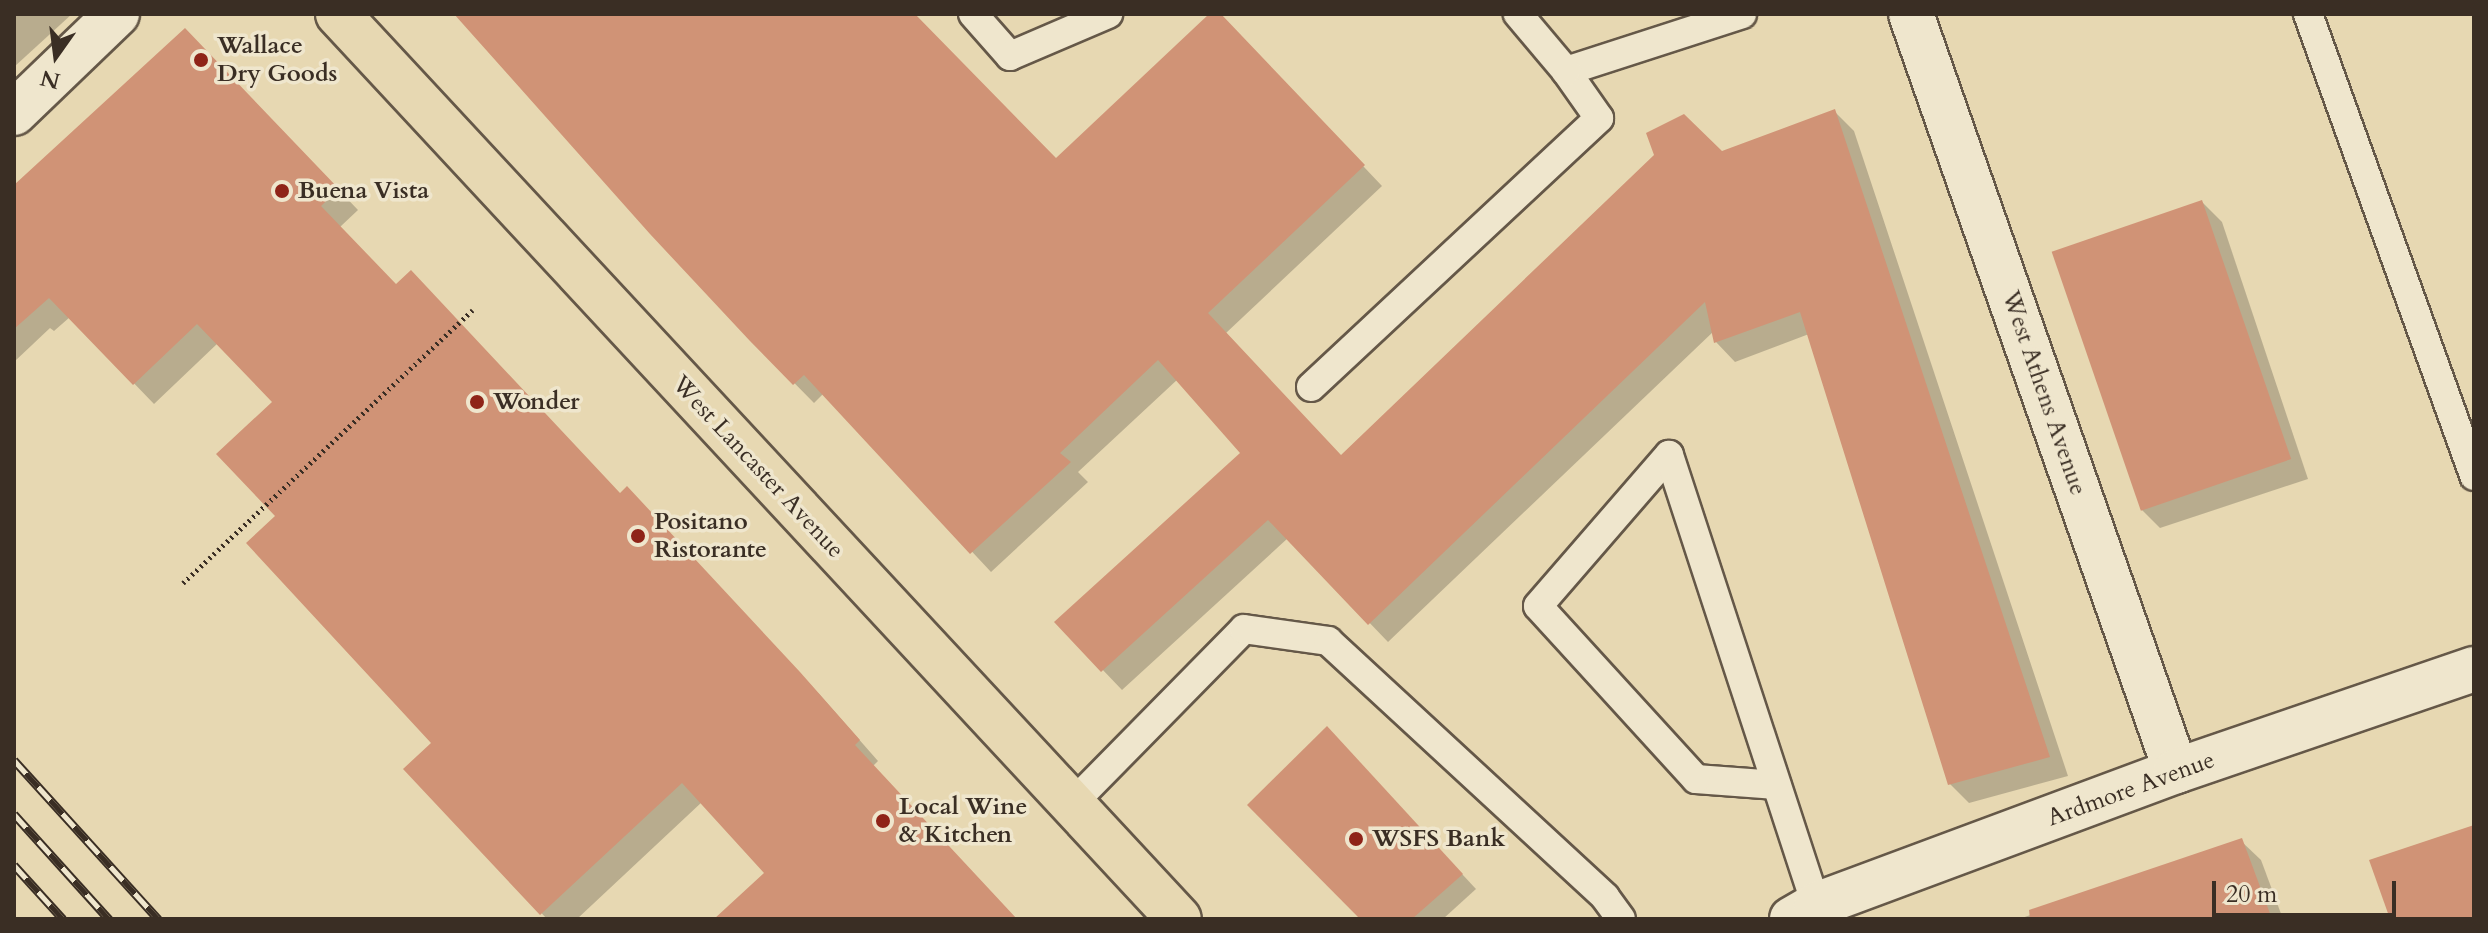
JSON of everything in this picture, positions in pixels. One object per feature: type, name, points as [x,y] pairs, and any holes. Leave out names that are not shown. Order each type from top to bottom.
[{"type":"highway","name":"West Lancaster Avenue","points":[[338,14],[1179,919]]},
{"type":"street","points":[[14,113],[117,14]]},
{"type":"street","name":"West Athens Avenue","points":[[1911,14],[2176,771]]},
{"type":"street","name":"Ardmore Avenue","points":[[1804,912],[2176,771],[2474,669]]},
{"type":"lane","points":[[973,14],[1010,56],[1108,14]]},
{"type":"lane","points":[[1311,387],[1599,118],[1566,71],[1518,14]]},
{"type":"lane","points":[[1566,71],[1742,14]]},
{"type":"lane","points":[[2308,14],[2474,476]]},
{"type":"lane","points":[[1776,785],[1696,779],[1538,606],[1669,455],[1776,785],[1804,912]]},
{"type":"lane","points":[[1072,804],[1244,629],[1328,641],[1605,897],[1621,919]]},
{"type":"path","points":[[183,583],[473,310]]},
{"type":"building","points":[[454,14],[915,14],[1056,158],[1209,14],[1221,14],[1365,165],[1208,313],[1341,455],[1654,155],[1646,133],[1684,114],[1722,151],[1835,109],[2050,757],[1948,785],[1800,312],[1714,343],[1705,302],[1368,625],[1268,520],[1101,672],[1054,622],[1240,453],[1158,360],[1060,453],[1071,462],[970,554],[804,375],[793,385],[750,341]]},
{"type":"building","points":[[185,28],[339,189],[321,206],[396,284],[411,270],[620,493],[627,486],[800,672],[860,740],[855,745],[1017,919],[714,919],[764,873],[682,783],[540,915],[403,769],[431,743],[246,543],[275,516],[216,454],[272,402],[197,324],[133,385],[49,298],[14,329],[14,185]]},
{"type":"building","points":[[2202,200],[2291,459],[2141,511],[2052,252]]},
{"type":"building","name":"WSFS Bank","points":[[1327,726],[1463,874],[1412,919],[1360,919],[1247,805]]},
{"type":"building","points":[[2474,825],[2474,919],[2390,919],[2369,860]]},
{"type":"building","points":[[2242,838],[2272,919],[2030,919],[2029,910]]},
{"type":"railway","points":[[14,760],[158,919]]},
{"type":"railway","points":[[14,814],[109,919]]},
{"type":"railway","points":[[14,865],[63,919]]},
{"type":"place","name":"Wallace Dry Goods","points":[[201,60]]},
{"type":"place","name":"Buena Vista","points":[[282,191]]},
{"type":"place","name":"Wonder","points":[[477,402]]},
{"type":"place","name":"Positano Ristorante","points":[[638,536]]},
{"type":"place","name":"Local Wine & Kitchen","points":[[883,821]]},
{"type":"place","name":"WSFS Bank","points":[[1356,839]]}]
